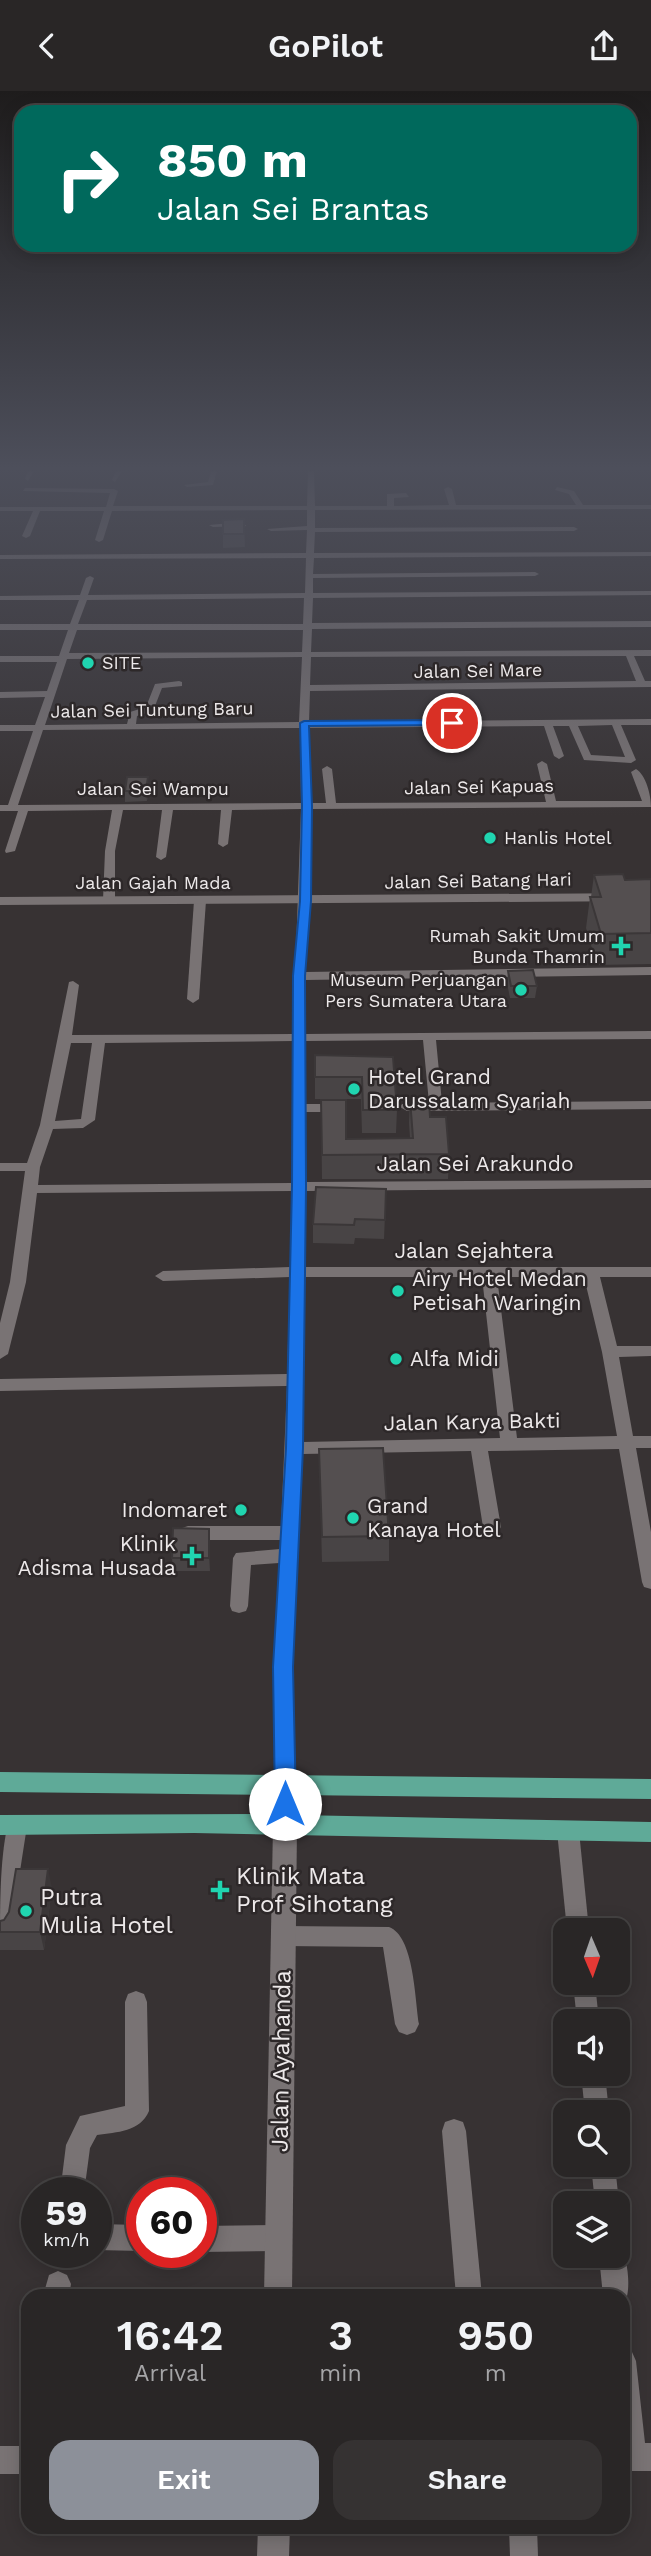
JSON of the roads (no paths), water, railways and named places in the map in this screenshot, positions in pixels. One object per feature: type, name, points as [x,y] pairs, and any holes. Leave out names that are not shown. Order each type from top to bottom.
[{"type":"main road","points":[[0,1782],[651,1789]]},
{"type":"main road","points":[[285,1783],[285,1826]]},
{"type":"main road","points":[[8,1825],[194,1823],[651,1832]]},
{"type":"street","points":[[6,808],[50,694],[87,586]]},
{"type":"street","points":[[285,1783],[283,1667],[294,1448],[299,1186],[299,976],[305,901],[307,806],[304,723],[308,586]]},
{"type":"street","points":[[0,598],[651,593]]},
{"type":"street","points":[[0,627],[651,624]]},
{"type":"street","points":[[629,653],[647,684]]},
{"type":"street","points":[[0,659],[63,658],[180,675],[306,655],[651,653]]},
{"type":"street","points":[[131,726],[133,714],[150,709],[158,686],[180,675]]},
{"type":"street","name":"Jalan Sei Mare","points":[[305,688],[647,684]]},
{"type":"street","points":[[0,695],[50,694]]},
{"type":"street","points":[[547,722],[559,756]]},
{"type":"street","points":[[572,722],[587,758],[631,760],[615,722]]},
{"type":"street","name":"Jalan Sei Tuntung Baru","points":[[0,728],[304,723],[651,722]]},
{"type":"street","points":[[542,764],[551,803]]},
{"type":"street","points":[[327,769],[331,806]]},
{"type":"street","points":[[636,772],[649,804]]},
{"type":"street","points":[[109,900],[110,851],[126,793]]},
{"type":"street","name":"Jalan Sei Kapuas","points":[[307,806],[649,804]]},
{"type":"street","points":[[223,844],[227,806]]},
{"type":"street","name":"Jalan Sei Wampu","points":[[6,808],[307,806]]},
{"type":"street","points":[[161,857],[168,807]]},
{"type":"street","points":[[10,851],[24,808]]},
{"type":"street","name":"Jalan Sei Batang Hari","points":[[305,901],[651,897]]},
{"type":"street","name":"Jalan Gajah Mada","points":[[0,901],[305,901]]},
{"type":"street","points":[[193,999],[200,901]]},
{"type":"street","points":[[299,976],[651,971]]},
{"type":"street","points":[[0,1354],[18,1282],[33,1167],[47,1125],[73,985]]},
{"type":"street","points":[[429,1035],[436,1106]]},
{"type":"street","points":[[65,1039],[651,1035]]},
{"type":"street","points":[[47,1125],[83,1123],[88,1120],[99,1039]]},
{"type":"street","points":[[407,1107],[651,1105]]},
{"type":"street","points":[[298,1108],[337,1108]]},
{"type":"street","points":[[0,1167],[33,1167]]},
{"type":"street","name":"Jalan Sei Arakundo","points":[[29,1189],[651,1184]]},
{"type":"street","name":"Jalan Sejahtera","points":[[163,1276],[297,1272],[651,1272]]},
{"type":"street","points":[[489,1272],[509,1444]]},
{"type":"street","points":[[591,1273],[610,1352],[651,1582]]},
{"type":"street","points":[[610,1352],[651,1351]]},
{"type":"street","points":[[0,1385],[294,1380]]},
{"type":"street","name":"Jalan Karya Bakti","points":[[294,1448],[651,1442]]},
{"type":"street","points":[[479,1445],[492,1527]]},
{"type":"street","points":[[175,1532],[290,1533]]},
{"type":"street","points":[[239,1606],[242,1558],[290,1556]]},
{"type":"street","points":[[0,1929],[8,1825]]},
{"type":"street","name":"Jalan Ayahanda","points":[[278,2289],[285,1826]]},
{"type":"street","points":[[568,1831],[577,1918]]},
{"type":"street","points":[[284,1936],[389,1937],[396,1948],[407,2024]]},
{"type":"street","points":[[74,2177],[78,2145],[89,2125],[99,2121],[127,2120],[137,2111],[136,2002]]},
{"type":"street","points":[[454,2131],[468,2289]]},
{"type":"street","points":[[217,2239],[278,2238]]},
{"type":"street","points":[[613,2268],[615,2289]]},
{"type":"street","points":[[630,2413],[636,2457]]},
{"type":"street","points":[[0,2460],[21,2460]]},
{"type":"street","points":[[273,2556],[274,2534]]},
{"type":"street","points":[[523,2534],[524,2556]]},
{"type":"place","name":"SITE","points":[[88,663]]},
{"type":"place","name":"Hanlis Hotel","points":[[490,838]]},
{"type":"place","name":"Rumah Sakit Umum Bunda Thamrin","points":[[621,946]]},
{"type":"place","name":"Museum Perjuangan Pers Sumatera Utara","points":[[521,990]]},
{"type":"place","name":"Hotel Grand Darussalam Syariah","points":[[354,1089]]},
{"type":"place","name":"Airy Hotel Medan Petisah Waringin","points":[[398,1291]]},
{"type":"place","name":"Alfa Midi","points":[[396,1359]]},
{"type":"place","name":"Indomaret","points":[[241,1510]]},
{"type":"place","name":"Grand Kanaya Hotel","points":[[353,1518]]},
{"type":"place","name":"Klinik Adisma Husada","points":[[192,1556]]},
{"type":"place","name":"Klinik Mata Prof Sihotang","points":[[220,1890]]},
{"type":"place","name":"Putra Mulia Hotel","points":[[26,1911]]}]
